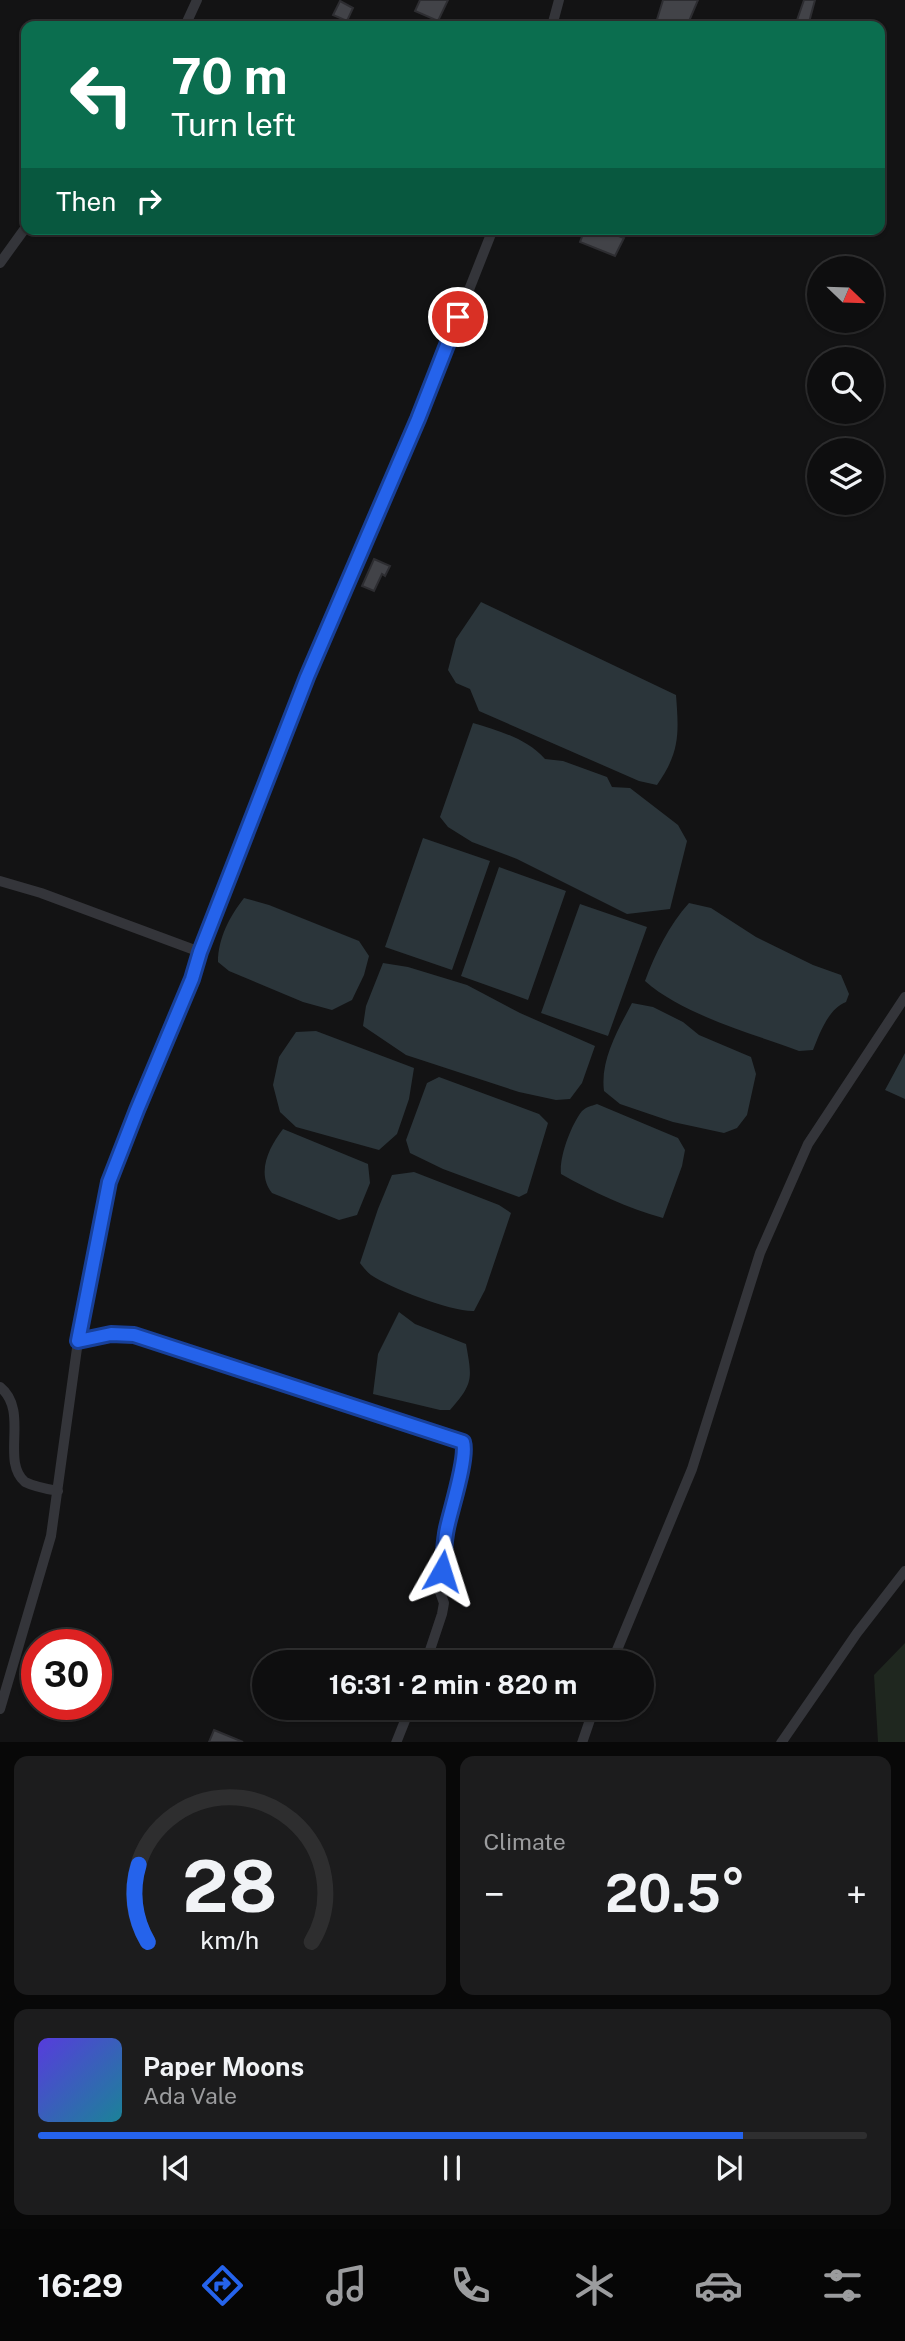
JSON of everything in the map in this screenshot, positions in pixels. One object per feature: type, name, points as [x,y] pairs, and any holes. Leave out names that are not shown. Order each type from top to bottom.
[{"type":"street","points":[[187,21],[197,0]]},
{"type":"street","points":[[553,21],[559,0]]},
{"type":"street","points":[[0,263],[21,234]]},
{"type":"street","points":[[0,1709],[51,1536],[78,1341],[109,1182],[192,979],[200,952],[307,677],[418,419],[491,235]]},
{"type":"street","points":[[0,881],[41,893],[200,952]]},
{"type":"street","points":[[617,1650],[692,1469],[760,1253],[808,1144],[905,997]]},
{"type":"street","points":[[78,1341],[111,1334],[134,1335],[463,1442],[463,1460],[447,1530],[440,1592],[444,1603],[430,1650]]},
{"type":"street","points":[[0,1387],[12,1409],[6,1450],[11,1469],[23,1481],[58,1491]]},
{"type":"street","points":[[781,1742],[857,1633],[905,1571]]},
{"type":"street","points":[[396,1742],[405,1720]]},
{"type":"street","points":[[582,1742],[590,1720]]},
{"type":"shaded area","points":[[481,602],[676,695],[678,721],[674,752],[657,785],[639,781],[479,711],[470,689],[456,683],[448,670],[456,639]]},
{"type":"shaded area","points":[[473,723],[521,740],[545,759],[563,761],[607,777],[612,787],[630,788],[678,825],[687,841],[670,909],[627,914],[517,859],[472,842],[448,827],[440,817]]},
{"type":"shaded area","points":[[423,838],[490,861],[452,970],[385,947]]},
{"type":"shaded area","points":[[499,867],[566,891],[528,1000],[461,976]]},
{"type":"shaded area","points":[[244,898],[269,905],[359,941],[369,956],[364,975],[352,1000],[332,1010],[303,1002],[229,971],[218,962],[220,944],[226,928]]},
{"type":"shaded area","points":[[689,903],[711,908],[756,937],[813,965],[841,975],[849,994],[846,1002],[829,1016],[813,1050],[799,1051],[718,1022],[678,1004],[645,981],[663,940]]},
{"type":"shaded area","points":[[580,904],[647,927],[608,1036],[541,1013]]},
{"type":"shaded area","points":[[383,963],[408,967],[467,985],[520,1013],[595,1046],[582,1083],[570,1099],[556,1100],[519,1092],[406,1055],[363,1026],[366,1006]]},
{"type":"shaded area","points":[[632,1003],[653,1007],[683,1022],[699,1035],[751,1057],[756,1074],[747,1115],[737,1128],[724,1133],[673,1122],[620,1104],[604,1091],[607,1057]]},
{"type":"shaded area","points":[[316,1031],[414,1068],[409,1099],[397,1134],[379,1150],[296,1127],[280,1112],[273,1085],[279,1057],[296,1032]]},
{"type":"shaded area","points":[[905,1053],[905,1099],[885,1090]]},
{"type":"shaded area","points":[[439,1077],[539,1114],[548,1123],[527,1193],[519,1197],[443,1169],[410,1153],[406,1140],[427,1083]]},
{"type":"shaded area","points":[[597,1104],[678,1138],[685,1150],[663,1218],[610,1199],[561,1174],[564,1150],[574,1124],[584,1110]]},
{"type":"shaded area","points":[[283,1129],[368,1164],[370,1183],[357,1215],[339,1220],[272,1193],[265,1177],[266,1160]]},
{"type":"shaded area","points":[[414,1172],[499,1205],[511,1213],[485,1290],[474,1311],[451,1308],[406,1292],[371,1275],[360,1263],[392,1175]]},
{"type":"shaded area","points":[[399,1312],[415,1324],[466,1344],[469,1380],[450,1410],[373,1394],[378,1354]]},
{"type":"shaded area","points":[[905,1643],[905,1742],[878,1742],[874,1675]]},
{"type":"building","points":[[420,0],[448,0],[438,21],[415,11]]},
{"type":"building","points":[[663,0],[698,0],[689,21],[657,21]]},
{"type":"building","points":[[804,0],[815,0],[809,21],[797,21]]},
{"type":"building","points":[[340,1],[353,8],[347,21],[333,15]]},
{"type":"building","points":[[583,235],[616,235],[624,238],[615,256],[580,242]]},
{"type":"building","points":[[374,559],[390,566],[385,576],[382,574],[374,591],[362,586]]},
{"type":"building","points":[[214,1730],[243,1742],[209,1742]]},
{"type":"route","points":[[442,1571],[447,1530],[463,1460],[463,1442],[134,1335],[111,1334],[78,1341],[109,1182],[192,979],[271,766],[418,419],[458,317]]}]
